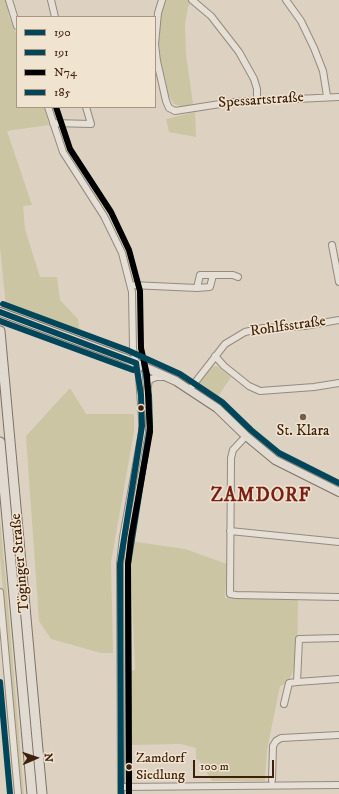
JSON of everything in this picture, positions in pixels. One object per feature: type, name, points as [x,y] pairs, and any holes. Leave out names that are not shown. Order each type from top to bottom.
[{"type":"highway","name":"Töginger Straße","points":[[0,332],[42,794]]},
{"type":"highway","name":"Töginger Straße","points":[[0,442],[32,794]]},
{"type":"main road","points":[[0,312],[136,363],[190,389],[217,408],[246,436],[275,460],[339,492]]},
{"type":"street","points":[[8,0],[16,23]]},
{"type":"street","points":[[51,0],[55,16]]},
{"type":"street","points":[[156,34],[158,13],[162,0]]},
{"type":"street","points":[[192,0],[211,16],[239,52],[254,79],[257,89],[257,101]]},
{"type":"street","points":[[286,0],[301,22],[314,48],[324,71],[328,96]]},
{"type":"street","name":"Spessartstraße","points":[[156,52],[169,108],[174,111],[183,111],[204,106],[257,101],[328,96],[339,97]]},
{"type":"street","points":[[48,108],[63,152],[104,216],[120,247],[131,285],[133,349],[142,418],[142,432],[124,530],[120,564],[121,794]]},
{"type":"street","points":[[53,123],[91,124],[86,108]]},
{"type":"street","points":[[332,245],[339,282]]},
{"type":"street","points":[[197,288],[200,275],[233,275],[238,277]]},
{"type":"street","points":[[131,285],[197,288],[210,287],[213,276]]},
{"type":"street","name":"Rohlfsstraße","points":[[190,389],[225,344],[235,337],[251,330],[305,326],[339,320]]},
{"type":"street","points":[[215,356],[224,366],[249,386],[260,391],[314,387],[339,383]]},
{"type":"street","points":[[142,418],[149,380],[156,377],[167,377]]},
{"type":"street","points":[[246,436],[233,450],[231,458],[230,594],[339,597]]},
{"type":"street","points":[[230,531],[339,542]]},
{"type":"street","points":[[0,592],[18,794]]},
{"type":"street","points":[[297,682],[299,639],[339,638]]},
{"type":"street","points":[[284,704],[289,683],[339,679]]},
{"type":"street","points":[[272,780],[273,746],[276,740],[281,738],[339,734]]},
{"type":"street","points":[[121,786],[219,790],[339,785]]},
{"type":"shaded area","points":[[0,0],[6,0],[9,17],[16,33],[16,108],[44,108],[49,125],[7,131],[32,205],[23,206],[25,229],[40,277],[57,277],[60,300],[78,319],[80,335],[6,307],[0,247]]},
{"type":"shaded area","points":[[166,0],[192,0],[188,7],[185,24],[186,54],[193,104],[183,107],[174,104],[169,96],[161,61],[159,43],[161,14]]},
{"type":"shaded area","points":[[195,112],[196,137],[169,132],[166,119]]},
{"type":"shaded area","points":[[217,366],[231,377],[217,398],[197,385],[211,367]]},
{"type":"shaded area","points":[[70,388],[86,414],[134,414],[134,432],[111,562],[113,653],[101,653],[51,639],[39,621],[26,436]]},
{"type":"shaded area","points":[[0,519],[24,794],[22,794],[0,557]]},
{"type":"shaded area","points":[[130,541],[185,549],[227,564],[225,598],[298,600],[297,662],[288,683],[280,686],[267,750],[265,781],[212,781],[199,760],[196,759],[196,748],[181,744],[132,745],[130,732],[130,677],[132,670],[135,670]]},
{"type":"transit line","name":"N74","points":[[56,108],[70,149],[111,212],[129,250],[140,291],[141,348],[147,375],[150,432],[131,538],[128,564],[129,794]]},
{"type":"transit line","name":"185","points":[[3,304],[127,350],[180,374],[222,402],[251,430],[279,453],[339,483]]},
{"type":"transit line","name":"190","points":[[0,312],[136,363]]},
{"type":"transit line","name":"191","points":[[0,321],[133,370]]},
{"type":"transit line","name":"191","points":[[129,794],[128,564],[150,427],[149,395],[144,362]]},
{"type":"transit line","name":"190","points":[[121,794],[120,564],[142,426],[141,395],[136,363]]},
{"type":"transit line","name":"191","points":[[0,682],[10,794]]},
{"type":"place","name":"St. Klara","points":[[303,417]]},
{"type":"place","name":"Zamdorf Siedlung","points":[[129,767]]},
{"type":"district","name":"ZAMDORF","points":[[261,497]]}]
